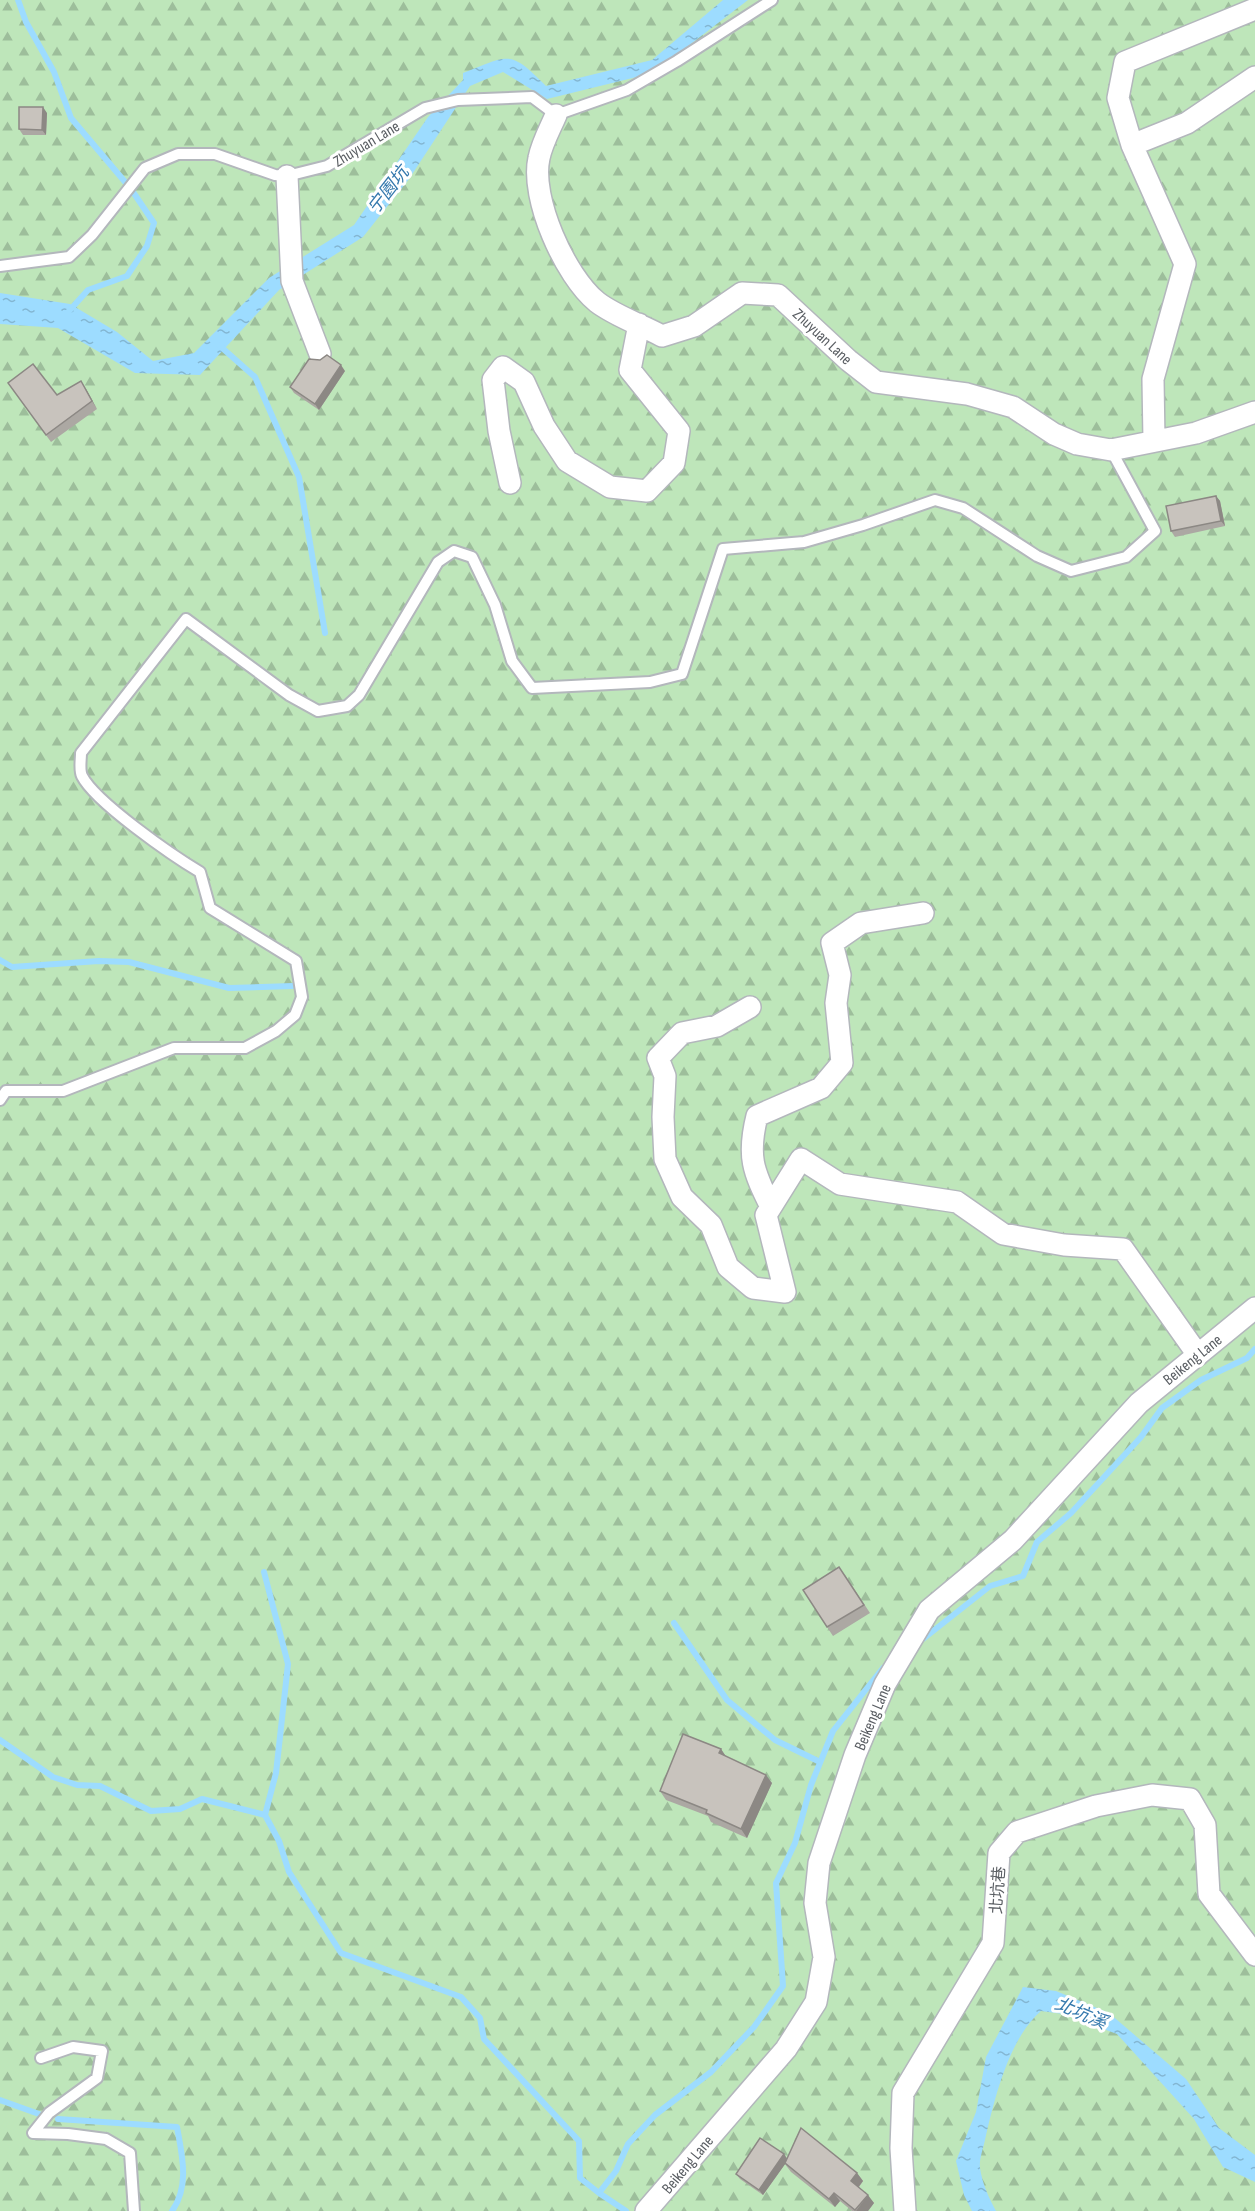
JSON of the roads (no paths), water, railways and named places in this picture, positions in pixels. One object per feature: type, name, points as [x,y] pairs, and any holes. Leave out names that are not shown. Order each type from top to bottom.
[{"type":"street","points":[[1154,441],[1153,379],[1185,264],[1132,146],[1118,98],[1125,62],[1255,9]]},
{"type":"street","points":[[1132,146],[1187,123],[1255,77]]},
{"type":"street","name":"Zhuyuan Lane","points":[[556,115],[539,159],[540,204],[550,229],[570,268],[597,301],[662,336],[694,326],[742,293],[778,295],[848,360],[876,382],[967,394],[1013,406],[1077,444],[1111,450],[1196,433],[1255,412]]},
{"type":"street","points":[[288,176],[292,281],[320,354]]},
{"type":"street","points":[[510,483],[499,431],[493,380],[503,367],[524,382],[544,426],[567,461],[610,487],[647,491],[674,464],[679,430],[630,370],[639,324]]},
{"type":"street","points":[[771,1207],[757,1179],[750,1143],[757,1116],[821,1088],[842,1063],[836,1003],[840,975],[832,944],[861,923],[923,913]]},
{"type":"street","points":[[750,1007],[717,1026],[682,1033],[658,1058],[665,1076],[663,1117],[665,1159],[682,1197],[711,1226],[728,1267],[753,1288],[784,1292],[766,1215],[801,1159],[840,1184],[957,1202],[1003,1234],[1064,1245],[1123,1249],[1198,1355]]},
{"type":"street","name":"Beikeng Lane","points":[[646,2211],[786,2049],[816,2002],[824,1957],[815,1903],[819,1863],[855,1755],[885,1684],[929,1610],[1013,1540],[1138,1403],[1255,1308]]},
{"type":"street","name":"北坑巷","points":[[905,2211],[901,2148],[903,2093],[993,1943],[999,1853],[1017,1832],[1096,1806],[1152,1795],[1190,1799],[1205,1825],[1209,1894],[1255,1954]]},
{"type":"lane","points":[[556,115],[627,90],[772,0]]},
{"type":"lane","name":"Zhuyuan Lane","points":[[0,266],[69,257],[92,235],[145,168],[178,154],[214,154],[274,175],[288,176],[327,166],[425,108],[436,105],[458,100],[532,97],[556,115]]},
{"type":"lane","points":[[0,1100],[6,1091],[63,1091],[174,1048],[245,1048],[276,1031],[295,1015],[302,997],[296,960],[210,908],[200,872],[174,857],[92,791],[80,774],[81,753],[186,619],[289,695],[318,711],[347,706],[359,694],[438,562],[454,551],[472,557],[495,604],[512,661],[532,688],[650,682],[682,674],[723,549],[804,542],[936,500],[963,508],[1037,556],[1071,571],[1126,557],[1155,531],[1111,450]]},
{"type":"lane","points":[[41,2058],[73,2047],[102,2051],[97,2078],[49,2113],[33,2133],[68,2133],[106,2139],[130,2153],[134,2211]]},
{"type":"water","name":"宁園坑","points":[[723,0],[748,0],[653,73],[547,99],[503,72],[470,86],[409,179],[363,237],[279,290],[200,375],[135,373],[58,328],[0,324],[0,293],[70,304],[117,332],[153,361],[194,353],[269,278],[354,225],[428,117],[463,80],[463,73],[500,59],[508,59],[524,66],[546,86],[652,60]]},
{"type":"water","name":"北坑溪","points":[[1023,1987],[1056,1991],[1109,2013],[1186,2079],[1219,2128],[1255,2155],[1255,2182],[1223,2167],[1194,2119],[1117,2034],[1063,2014],[1041,2011],[1020,2037],[1004,2071],[981,2154],[982,2179],[996,2211],[972,2211],[964,2195],[956,2161],[976,2112],[986,2057]]},
{"type":"waterway","points":[[18,0],[26,22],[54,72],[71,118],[131,189],[154,223],[147,246],[127,276],[88,290],[69,311]]},
{"type":"waterway","points":[[220,346],[255,377],[299,477],[325,633]]},
{"type":"waterway","points":[[0,960],[12,967],[99,961],[129,962],[229,988],[293,986]]},
{"type":"waterway","points":[[923,1639],[990,1586],[1023,1576],[1037,1542],[1071,1513],[1141,1437],[1162,1408],[1201,1380],[1247,1358],[1255,1349]]},
{"type":"waterway","points":[[264,1572],[288,1664],[276,1773],[265,1815]]},
{"type":"waterway","points":[[674,1623],[727,1700],[775,1740],[820,1762]]},
{"type":"waterway","points":[[626,2211],[599,2193],[616,2171],[628,2144],[655,2115],[711,2072],[754,2027],[783,1986],[776,1883],[795,1843],[811,1785],[833,1731],[883,1668]]},
{"type":"waterway","points":[[0,1740],[53,1777],[77,1785],[100,1786],[151,1811],[180,1809],[202,1799],[265,1815],[279,1841],[289,1872],[341,1953],[461,1997],[480,2018],[484,2039],[579,2141],[580,2178],[599,2193]]},
{"type":"waterway","points":[[0,2100],[39,2114]]},
{"type":"waterway","points":[[58,2119],[177,2127],[183,2181],[178,2201],[172,2211]]}]
